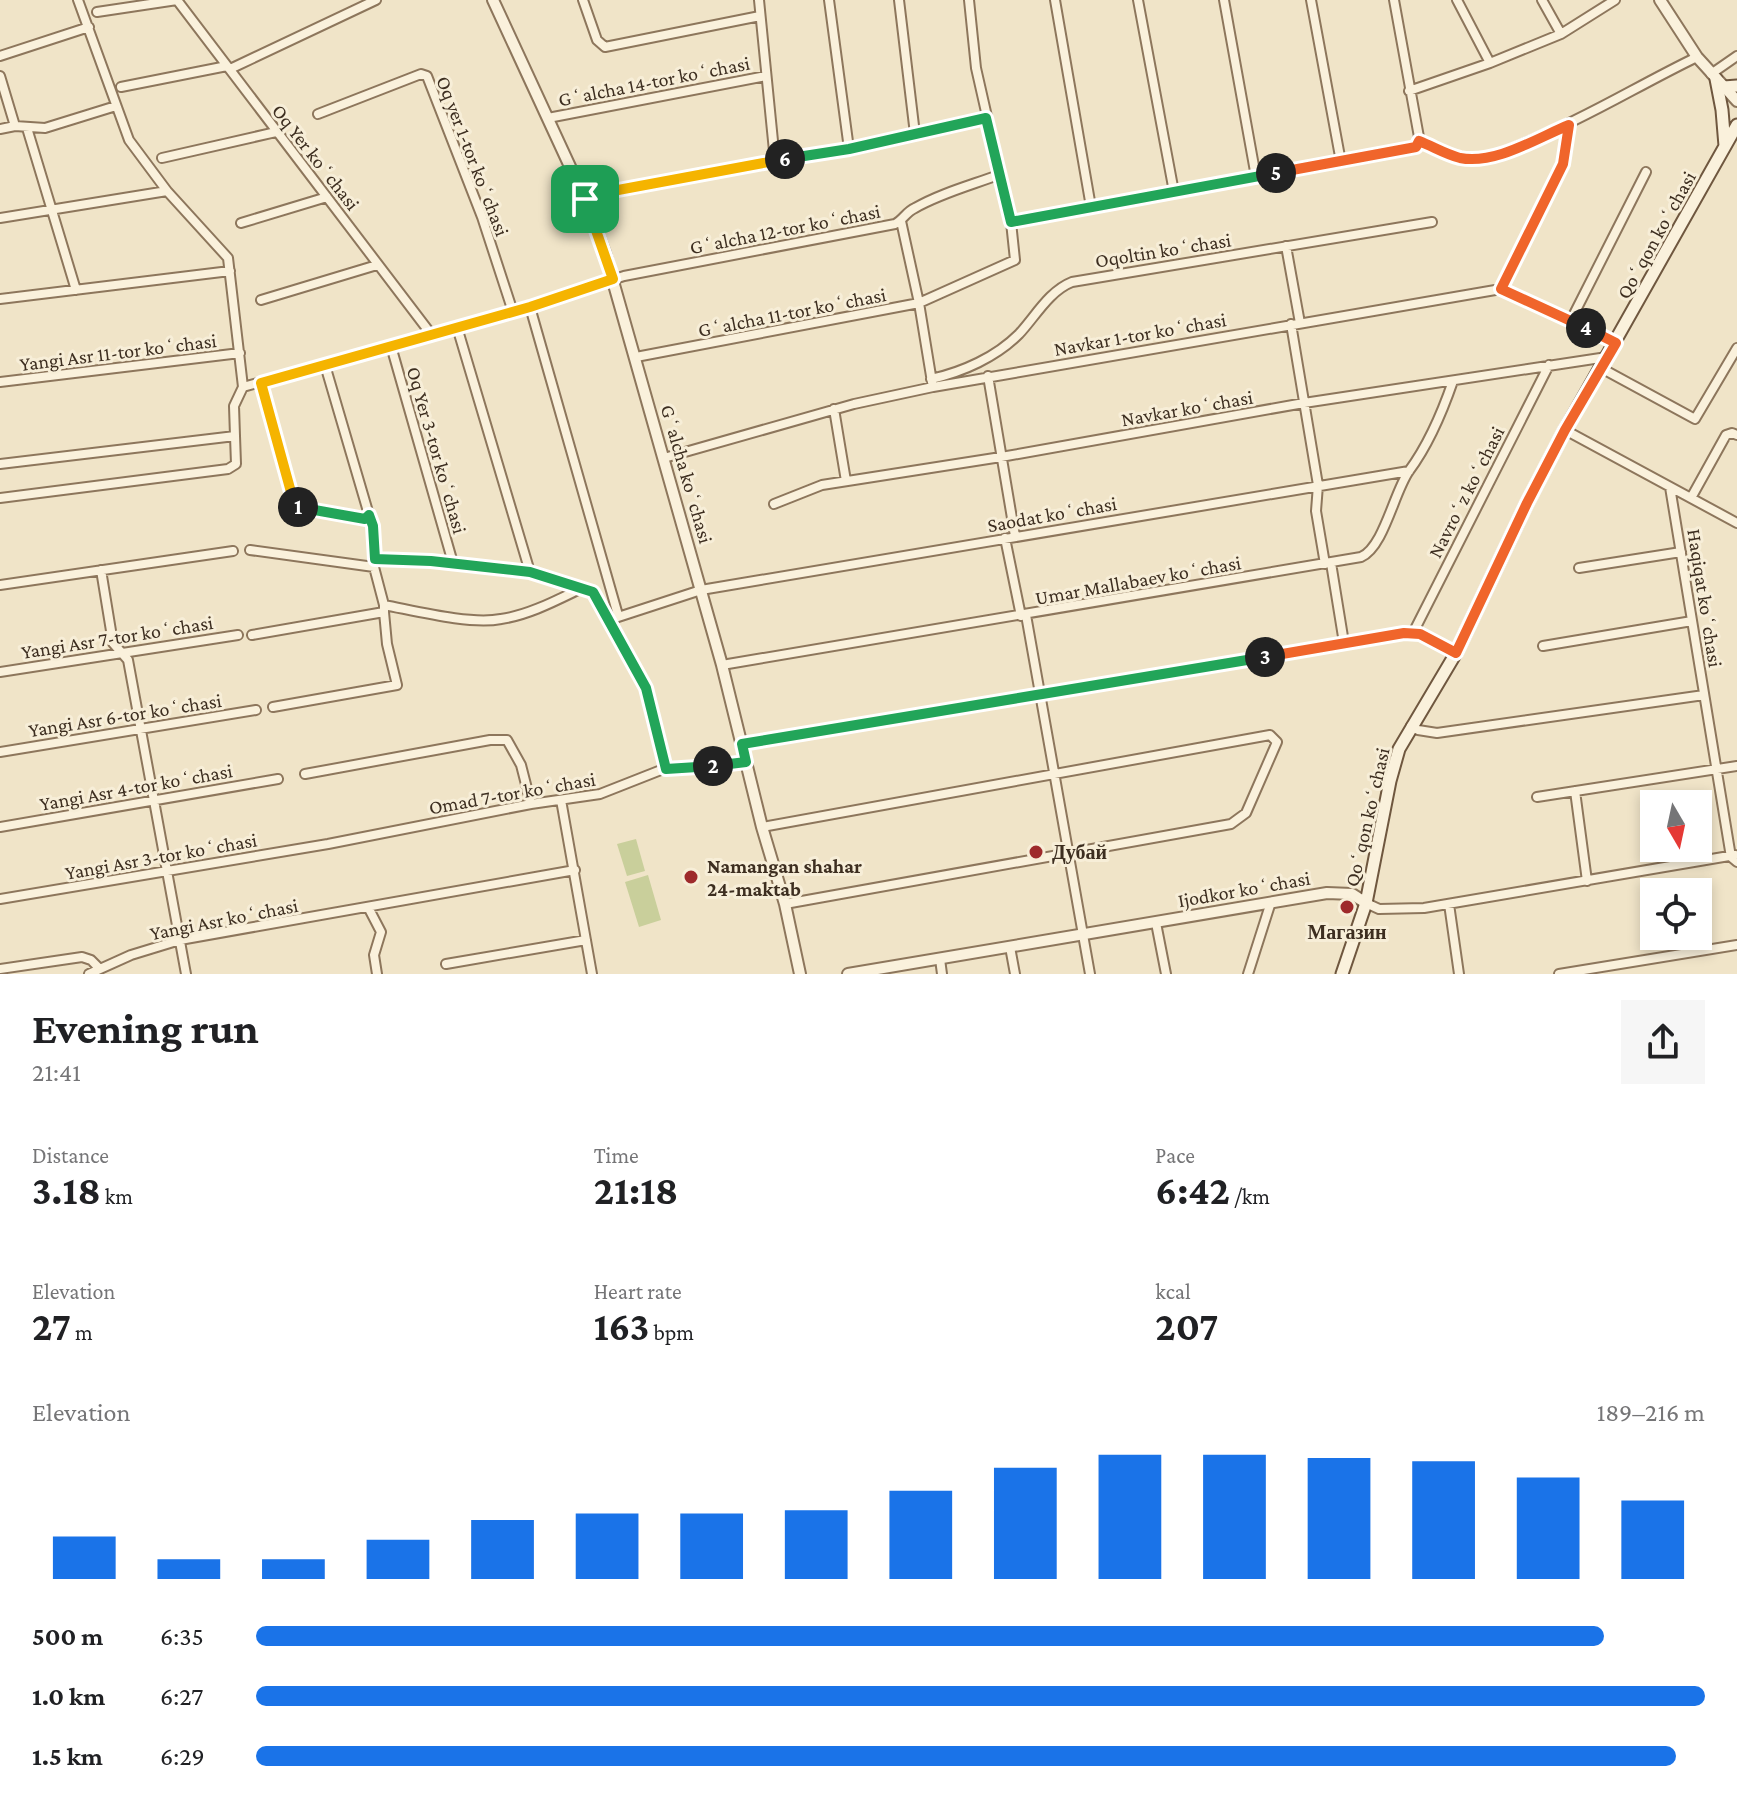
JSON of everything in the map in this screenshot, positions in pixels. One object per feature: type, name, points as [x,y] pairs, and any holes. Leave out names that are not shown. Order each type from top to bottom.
[{"type":"main road","points":[[1725,148],[1717,80],[1737,86]]},
{"type":"main road","name":"Qoʻqon koʻchasi","points":[[1342,974],[1366,903],[1399,749],[1456,653],[1565,430],[1736,128]]},
{"type":"street","points":[[0,498],[228,469],[236,464],[234,406],[243,387],[230,271],[225,253],[167,191],[129,140],[78,0]]},
{"type":"street","points":[[97,12],[177,0]]},
{"type":"street","name":"Oq Yer koʻchasi","points":[[177,0],[431,334]]},
{"type":"street","points":[[121,87],[228,67],[376,0]]},
{"type":"street","name":"Gʻalcha koʻchasi","points":[[493,0],[585,199],[613,279],[722,665],[762,827],[785,904],[800,974]]},
{"type":"street","points":[[583,0],[597,40],[605,47],[760,16]]},
{"type":"street","points":[[759,0],[775,161]]},
{"type":"street","points":[[829,0],[849,149]]},
{"type":"street","points":[[899,0],[915,134]]},
{"type":"street","points":[[969,0],[976,68],[1011,222],[1416,147],[1419,139],[1394,0]]},
{"type":"street","points":[[1055,0],[1091,207]]},
{"type":"street","points":[[1138,0],[1174,192]]},
{"type":"street","points":[[1224,0],[1256,177]]},
{"type":"street","points":[[1311,0],[1341,162]]},
{"type":"street","points":[[1457,0],[1490,63]]},
{"type":"street","points":[[1542,0],[1561,34]]},
{"type":"street","points":[[1409,91],[1561,34],[1615,0]]},
{"type":"street","points":[[1660,0],[1697,57],[1737,101]]},
{"type":"street","points":[[0,56],[89,27]]},
{"type":"street","points":[[1717,80],[1737,56]]},
{"type":"street","points":[[1419,139],[1451,155],[1481,158],[1569,125],[1697,57]]},
{"type":"street","name":"Oq yer 1-tor koʻchasi","points":[[318,114],[421,74],[427,76],[482,217],[513,312]]},
{"type":"street","points":[[0,76],[15,126]]},
{"type":"street","name":"Gʻalcha 14-tor koʻchasi","points":[[548,118],[766,76]]},
{"type":"street","points":[[0,129],[15,126],[45,128],[116,106]]},
{"type":"street","points":[[585,199],[602,193],[849,149],[986,118]]},
{"type":"street","points":[[1569,125],[1563,164],[1501,289],[1616,343]]},
{"type":"street","points":[[27,128],[76,290]]},
{"type":"street","points":[[162,158],[276,132]]},
{"type":"street","points":[[1571,320],[1646,172]]},
{"type":"street","name":"Gʻalcha 12-tor koʻchasi","points":[[613,279],[888,226],[901,221],[906,213],[920,205],[1001,174]]},
{"type":"street","points":[[0,218],[167,191]]},
{"type":"street","points":[[241,223],[327,197]]},
{"type":"street","points":[[901,221],[932,383]]},
{"type":"street","name":"Gʻalcha 11-tor koʻchasi","points":[[636,357],[919,303],[1013,263],[1016,252],[1011,222]]},
{"type":"street","name":"Oqoltin koʻchasi","points":[[932,383],[997,352],[1057,291],[1072,282],[1432,222]]},
{"type":"street","points":[[1286,246],[1304,403],[1318,485],[1316,511],[1344,643]]},
{"type":"street","points":[[261,300],[377,265]]},
{"type":"street","points":[[0,299],[230,271]]},
{"type":"street","points":[[243,387],[513,312],[613,279]]},
{"type":"street","name":"Navkar 1-tor koʻchasi","points":[[664,458],[932,383],[1501,289]]},
{"type":"street","points":[[530,307],[618,615]]},
{"type":"street","points":[[457,327],[530,572]]},
{"type":"street","name":"Oq Yer 3-tor koʻchasi","points":[[391,346],[453,563]]},
{"type":"street","points":[[1601,368],[1695,419],[1737,348]]},
{"type":"street","name":"Yangi Asr 11-tor koʻchasi","points":[[0,382],[240,353]]},
{"type":"street","name":"Navkar koʻchasi","points":[[774,504],[822,485],[1001,457],[1304,403],[1609,357]]},
{"type":"street","points":[[273,707],[397,685],[374,563],[373,526],[325,365]]},
{"type":"street","name":"Navroʻz koʻchasi","points":[[1413,633],[1549,365]]},
{"type":"street","points":[[988,376],[1015,536]]},
{"type":"street","name":"Umar Mallabaev koʻchasi","points":[[722,665],[1361,557],[1372,549],[1409,471],[1431,434],[1453,381]]},
{"type":"street","points":[[261,383],[296,506],[365,519],[369,515]]},
{"type":"street","points":[[834,409],[846,481]]},
{"type":"street","points":[[1565,430],[1737,523]]},
{"type":"street","points":[[1691,498],[1726,435],[1737,435]]},
{"type":"street","points":[[0,464],[235,436]]},
{"type":"street","name":"Saodat koʻchasi","points":[[609,620],[701,590],[1409,471]]},
{"type":"street","name":"Haqiqat koʻchasi","points":[[1670,487],[1717,770],[1735,858]]},
{"type":"street","points":[[1005,538],[1041,695],[1090,974]]},
{"type":"street","points":[[250,550],[374,563],[453,563],[530,572],[593,592],[646,688],[666,769]]},
{"type":"street","points":[[0,585],[233,551]]},
{"type":"street","points":[[1579,568],[1681,552]]},
{"type":"street","points":[[101,570],[111,637],[114,647],[128,660],[186,974]]},
{"type":"street","points":[[252,635],[384,609],[498,620],[582,588]]},
{"type":"street","points":[[1543,646],[1692,621]]},
{"type":"street","points":[[742,744],[1413,633],[1456,653]]},
{"type":"street","name":"Yangi Asr 7-tor koʻchasi","points":[[0,672],[238,635]]},
{"type":"street","points":[[1411,726],[1437,733],[1704,695]]},
{"type":"street","name":"Yangi Asr 6-tor koʻchasi","points":[[0,752],[256,710]]},
{"type":"street","points":[[762,827],[1270,735],[1277,742],[1246,813],[1237,822],[785,904]]},
{"type":"street","points":[[305,774],[490,740],[507,740],[521,765],[531,804]]},
{"type":"street","name":"Omad 7-tor koʻchasi","points":[[328,844],[531,804],[600,794],[666,769],[746,762]]},
{"type":"street","points":[[1537,797],[1737,766]]},
{"type":"street","name":"Yangi Asr 4-tor koʻchasi","points":[[0,827],[278,779]]},
{"type":"street","points":[[1575,791],[1587,881]]},
{"type":"street","points":[[561,800],[592,974]]},
{"type":"street","name":"Yangi Asr 3-tor koʻchasi","points":[[0,899],[328,844]]},
{"type":"street","name":"Ijodkor koʻchasi","points":[[848,974],[1340,892],[1352,894],[1379,909],[1403,910],[1735,858]]},
{"type":"street","name":"Yangi Asr koʻchasi","points":[[89,974],[131,955],[180,940],[575,870]]},
{"type":"street","points":[[1248,974],[1271,902]]},
{"type":"street","points":[[1449,904],[1459,974]]},
{"type":"street","points":[[368,907],[381,932],[374,955],[377,974]]},
{"type":"street","points":[[1156,923],[1166,974]]},
{"type":"street","points":[[446,964],[586,940]]},
{"type":"street","points":[[1559,974],[1737,945]]},
{"type":"street","points":[[1010,947],[1015,974]]},
{"type":"street","points":[[0,969],[82,957],[91,960],[100,969]]},
{"type":"street","points":[[940,959],[942,974]]},
{"type":"green space","points":[[636,839],[645,871],[627,876],[617,844]]},
{"type":"green space","points":[[648,875],[661,920],[639,927],[625,882]]},
{"type":"place","name":"Дубай","points":[[1036,852]]},
{"type":"place","name":"Namangan shahar 24-maktab","points":[[691,877]]},
{"type":"place","name":"Магазин","points":[[1347,907]]},
{"type":"route","points":[[986,118],[1011,222],[1341,162],[1416,147],[1419,141],[1436,147],[1440,152],[1464,159],[1488,157],[1569,125],[1563,164],[1501,289],[1616,343],[1527,503],[1456,653],[1420,634],[1404,633],[742,744],[746,762],[666,769],[646,688],[593,592],[530,572],[431,561],[375,559],[373,526],[369,515],[365,519],[296,506],[261,383],[530,307],[613,279],[585,199],[602,193],[849,149],[986,118]]}]
